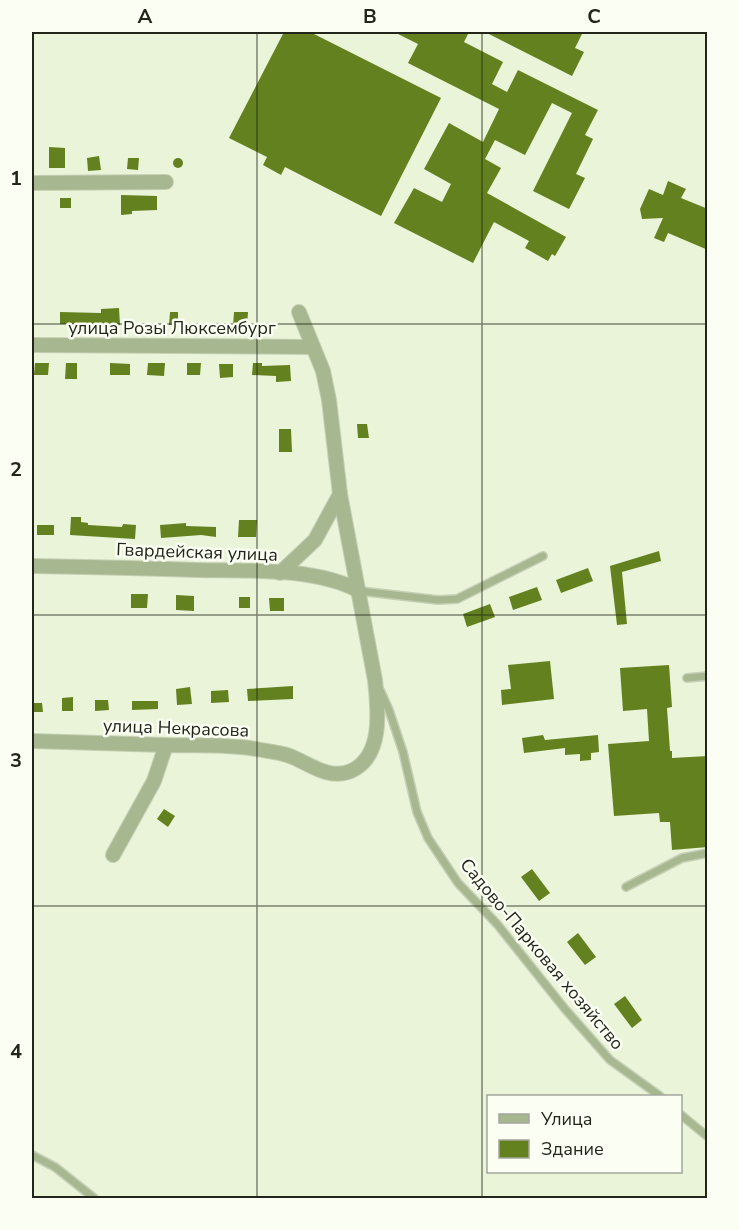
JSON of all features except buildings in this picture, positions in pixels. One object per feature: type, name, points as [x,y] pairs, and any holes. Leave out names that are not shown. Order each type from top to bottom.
[{"type":"street","points":[[32,183],[166,182]]},
{"type":"street","name":"улица Некрасова","points":[[32,741],[232,746],[287,755],[330,774],[343,774],[365,762],[377,730],[378,709],[375,680],[340,494],[329,400],[323,372],[299,312]]},
{"type":"street","name":"улица Розы Люксембург","points":[[32,345],[312,347]]},
{"type":"street","points":[[280,573],[315,540],[340,494]]},
{"type":"street","name":"Гвардейская улица","points":[[32,566],[280,573],[332,580],[359,591]]},
{"type":"street","points":[[112,855],[154,781],[166,745]]},
{"type":"lane","points":[[359,591],[438,600],[457,599],[543,556]]},
{"type":"lane","points":[[687,678],[708,676]]},
{"type":"lane","name":"Садово-Парковая хозяйство","points":[[375,680],[389,710],[403,752],[417,812],[428,838],[458,883],[496,924],[610,1060],[659,1095]]},
{"type":"lane","points":[[626,887],[682,858],[708,853]]},
{"type":"lane","points":[[682,1115],[708,1137]]},
{"type":"lane","points":[[32,1155],[55,1167],[94,1198]]}]
